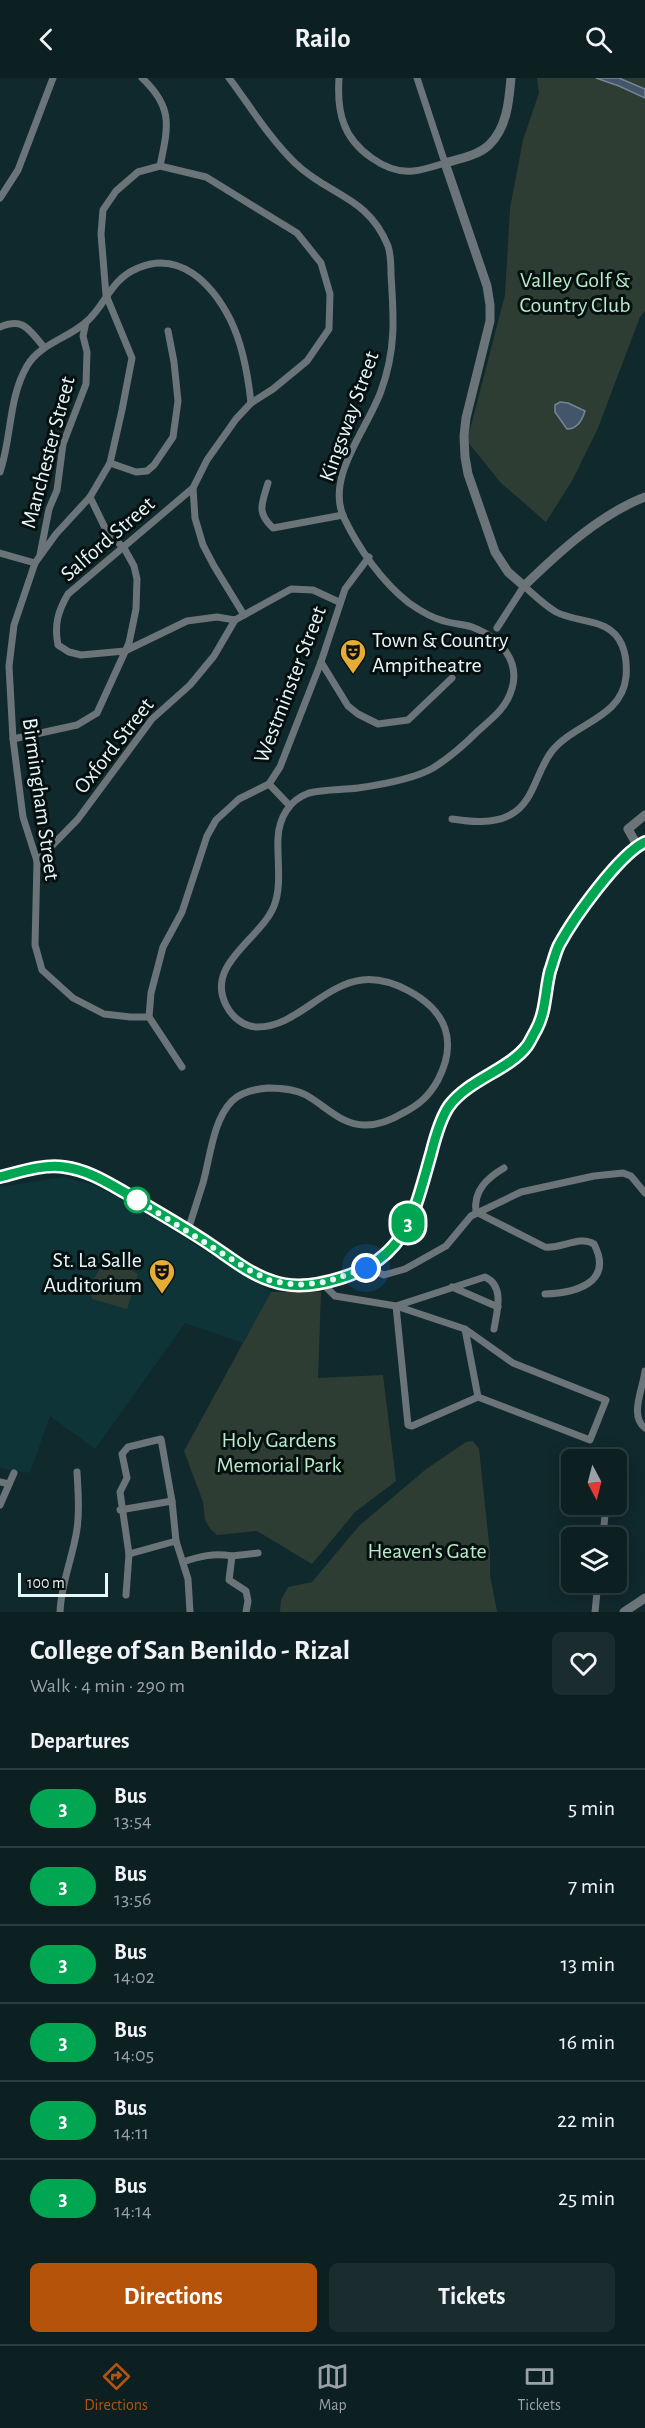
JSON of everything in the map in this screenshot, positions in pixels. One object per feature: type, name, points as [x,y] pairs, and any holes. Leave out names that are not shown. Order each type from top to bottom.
[{"type":"main road","points":[[0,1177],[53,1167],[83,1171],[188,1230],[249,1270],[271,1281],[297,1285],[326,1282],[366,1268],[379,1261],[404,1234],[435,1138],[449,1106],[471,1085],[526,1047],[538,1026],[550,973],[559,946],[583,908],[622,860],[641,844]]},
{"type":"street","points":[[0,198],[18,170],[53,78]]},
{"type":"street","points":[[142,78],[156,92],[167,113],[160,166],[206,177],[297,233],[321,263],[330,294],[329,328],[307,360],[273,389],[251,403],[221,438],[193,488],[195,518],[203,545],[244,615]]},
{"type":"street","name":"Kingsway Street","points":[[229,78],[295,163],[321,183],[350,198],[372,217],[389,250],[395,328],[390,361],[381,391],[345,464],[337,493],[343,515],[391,587],[414,607],[443,621],[469,626],[490,635],[504,647],[515,667],[512,690],[503,708],[465,743],[430,770],[376,785],[308,794],[289,805]]},
{"type":"street","points":[[339,78],[338,100],[344,127],[364,153],[387,168],[412,171],[446,163],[489,146],[500,130],[509,104],[511,78]]},
{"type":"street","points":[[417,78],[487,286],[490,321],[466,418],[464,436],[468,474],[495,552],[508,572],[557,612],[611,629],[623,647],[627,672],[625,685],[618,699],[607,711],[554,748],[543,762],[529,796],[519,809],[500,819],[466,821],[452,819]]},
{"type":"street","name":"Birmingham Street","points":[[149,1017],[104,1014],[74,998],[42,970],[35,945],[37,861],[23,817],[13,739],[9,666],[14,625],[35,563],[56,534],[90,497],[111,463],[132,358],[106,295],[100,234],[103,210],[116,191],[138,172],[160,166]]},
{"type":"street","points":[[0,472],[6,454],[12,405],[27,366],[44,347],[86,322],[116,282],[137,268],[159,261],[187,268],[212,292],[231,320],[243,357],[251,403]]},
{"type":"street","points":[[0,327],[12,322],[20,323],[26,326],[44,347]]},
{"type":"street","name":"Manchester Street","points":[[40,556],[49,509],[57,490],[63,444],[86,384],[87,352],[83,336],[86,322]]},
{"type":"street","points":[[111,463],[136,472],[147,471],[154,465],[173,437],[178,402],[168,331]]},
{"type":"street","points":[[268,483],[261,509],[264,519],[273,528],[343,515]]},
{"type":"street","name":"Salford Street","points":[[193,488],[68,594],[55,622],[58,645],[69,652],[81,655],[125,651],[188,621],[217,617],[236,620]]},
{"type":"street","points":[[13,739],[76,725],[97,713],[125,651],[134,623],[137,579],[130,556],[107,532],[90,497]]},
{"type":"street","points":[[497,628],[524,586],[554,557],[588,531],[626,506],[645,497]]},
{"type":"street","points":[[0,553],[35,563]]},
{"type":"street","name":"Westminster Street","points":[[149,1017],[151,993],[163,947],[182,912],[207,837],[216,820],[239,799],[269,784],[280,767],[321,663],[339,602],[345,589],[369,557]]},
{"type":"street","points":[[236,620],[291,589],[313,590],[339,602]]},
{"type":"street","name":"Oxford Street","points":[[37,861],[78,819],[152,718],[190,685],[214,656],[236,620]]},
{"type":"street","points":[[321,663],[348,706],[378,724],[408,720],[452,678]]},
{"type":"street","points":[[188,1230],[219,1120],[230,1103],[239,1096],[259,1089],[281,1088],[303,1093],[344,1121],[366,1125],[391,1119],[422,1103],[439,1077],[446,1054],[448,1042],[442,1019],[428,1002],[392,982],[362,980],[330,990],[279,1023],[255,1027],[242,1023],[230,1012],[223,1000],[222,977],[273,909],[278,887],[278,827],[289,805],[269,784]]},
{"type":"street","points":[[641,844],[628,829],[645,815]]},
{"type":"street","points":[[149,1017],[182,1067]]},
{"type":"street","points":[[476,1212],[475,1202],[480,1188],[504,1168]]},
{"type":"street","points":[[366,1268],[384,1275],[405,1269],[446,1246],[476,1212],[521,1192],[611,1174],[628,1174],[645,1193]]},
{"type":"street","points":[[476,1212],[545,1246],[557,1247],[584,1241],[594,1244],[599,1265],[593,1280],[573,1291],[545,1294]]},
{"type":"street","points":[[396,1306],[485,1277],[492,1281],[497,1290],[498,1307],[494,1329]]},
{"type":"street","points":[[326,1282],[327,1288],[335,1296],[396,1306],[465,1329],[513,1363],[606,1400],[590,1440],[478,1397],[412,1426],[408,1425],[396,1306]]},
{"type":"street","points":[[452,1287],[498,1307]]},
{"type":"street","points":[[465,1329],[478,1397]]},
{"type":"street","points":[[645,1371],[636,1415],[639,1423],[645,1428]]},
{"type":"street","points":[[126,1595],[129,1554],[120,1510],[120,1492],[127,1478],[123,1451],[128,1447],[161,1439],[172,1501],[176,1541],[189,1593],[189,1612]]},
{"type":"street","points":[[60,1612],[62,1588],[80,1506],[77,1472]]},
{"type":"street","points":[[0,1505],[14,1473]]},
{"type":"street","points":[[0,1482],[9,1484]]},
{"type":"street","points":[[120,1510],[172,1501]]},
{"type":"street","points":[[129,1554],[176,1541]]},
{"type":"street","points":[[183,1562],[204,1555],[232,1556],[258,1553]]},
{"type":"street","points":[[232,1556],[229,1580],[246,1591],[248,1601],[246,1612]]},
{"type":"street","points":[[595,1612],[597,1593]]},
{"type":"street","points":[[624,1612],[645,1598]]},
{"type":"shaded area","points":[[596,78],[619,78],[645,89],[645,98],[619,86]]},
{"type":"shaded area","points":[[560,402],[585,411],[581,421],[574,428],[567,429],[555,412],[555,405]]},
{"type":"shaded area","points":[[63,1177],[94,1185],[135,1207],[271,1292],[243,1343],[185,1323],[95,1449],[50,1416],[30,1473],[0,1468],[0,1187]]},
{"type":"green space","name":"Valley Golf & Country Club","points":[[537,78],[645,78],[645,311],[640,317],[598,428],[573,479],[546,522],[501,483],[467,441],[505,295],[510,208],[523,140],[539,93]]},
{"type":"green space","points":[[107,1257],[138,1274],[127,1309],[92,1299],[90,1285]]},
{"type":"green space","name":"Holy Gardens Memorial Park","points":[[271,1292],[321,1292],[318,1378],[383,1375],[396,1481],[355,1512],[312,1564],[257,1531],[217,1535],[211,1530],[205,1520],[203,1502],[184,1451]]},
{"type":"green space","name":"Heaven's Gate","points":[[473,1441],[479,1449],[490,1552],[490,1575],[497,1612],[280,1612],[281,1600],[288,1587],[312,1582],[359,1526],[425,1470],[466,1442]]},
{"type":"bus line","name":"3","points":[[0,1177],[53,1167],[83,1171],[154,1210],[257,1275],[271,1281],[288,1285],[326,1282],[366,1268],[379,1261],[404,1234],[435,1138],[449,1106],[471,1085],[526,1047],[538,1026],[550,973],[559,946],[583,908],[622,860],[637,845],[645,842]]},
{"type":"place","name":"Town & Country Ampitheatre","points":[[353,675]]},
{"type":"place","name":"St. La Salle Auditorium","points":[[162,1295]]},
{"type":"route","points":[[137,1200],[134,1198],[257,1275],[271,1281],[288,1285],[326,1282],[366,1268]]}]
